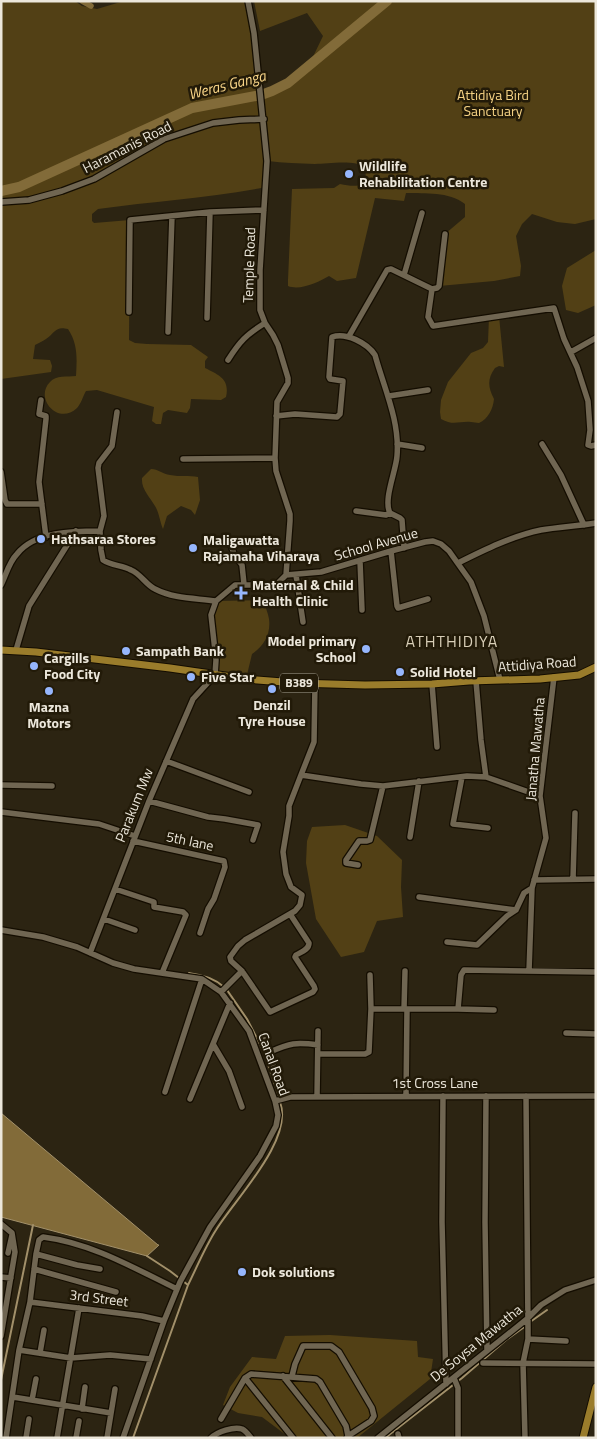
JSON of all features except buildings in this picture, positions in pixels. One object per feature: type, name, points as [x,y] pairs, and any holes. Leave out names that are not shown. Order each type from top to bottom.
[{"type":"main road","name":"Attidiya Road","points":[[1,650],[62,655],[276,682],[365,685],[540,679],[579,675],[596,667]]},
{"type":"main road","points":[[583,1438],[594,1402],[596,1387]]},
{"type":"street","name":"Temple Road","points":[[248,1],[257,55],[267,161],[260,310],[278,345],[288,378],[288,383],[277,402],[275,458],[278,478],[290,514],[286,575]]},
{"type":"street","name":"Haramanis Road","points":[[1,202],[29,200],[70,188],[94,179],[164,139],[213,123],[264,117]]},
{"type":"street","points":[[129,312],[130,220],[210,212],[264,210]]},
{"type":"street","points":[[207,318],[210,212]]},
{"type":"street","points":[[404,275],[422,213]]},
{"type":"street","points":[[168,332],[172,216]]},
{"type":"street","points":[[349,336],[387,270],[391,269],[432,289],[436,289],[439,286],[446,234]]},
{"type":"street","points":[[432,289],[428,317],[433,326],[554,308],[588,401],[590,430],[588,445],[596,445]]},
{"type":"street","points":[[228,360],[240,342],[250,332],[265,323]]},
{"type":"street","points":[[276,416],[295,414],[337,417],[340,414],[342,381],[329,377],[332,337],[340,335],[349,336],[372,351],[389,396],[398,444],[397,458],[387,505],[390,513]]},
{"type":"street","points":[[571,352],[596,338]]},
{"type":"street","points":[[389,396],[428,390]]},
{"type":"street","points":[[41,400],[39,414],[46,416],[46,419],[39,482],[46,537]]},
{"type":"street","points":[[117,412],[112,446],[99,463],[98,468],[104,516],[100,531],[100,550],[103,560],[109,564],[129,568],[153,588],[166,594],[216,601]]},
{"type":"street","points":[[398,444],[422,448]]},
{"type":"street","points":[[542,444],[561,475],[584,525]]},
{"type":"street","points":[[183,459],[275,458]]},
{"type":"street","points":[[1,472],[7,504],[42,504]]},
{"type":"street","points":[[356,511],[390,513],[400,518],[402,520],[404,548]]},
{"type":"street","points":[[458,564],[516,537],[541,530],[596,522]]},
{"type":"street","points":[[16,650],[29,606],[76,531]]},
{"type":"street","points":[[1,585],[16,554],[24,546],[62,532],[100,531]]},
{"type":"street","name":"School Avenue","points":[[286,575],[321,572],[391,551],[433,541],[441,544],[471,582],[478,598],[500,680]]},
{"type":"street","points":[[230,542],[234,554],[242,565],[244,584]]},
{"type":"street","points":[[391,551],[398,608],[428,599]]},
{"type":"street","points":[[360,560],[362,610]]},
{"type":"street","points":[[215,674],[216,660],[211,615],[216,601],[235,585],[274,585],[278,584],[286,575]]},
{"type":"street","points":[[296,575],[303,622]]},
{"type":"street","name":"Parakum Mw","points":[[90,953],[148,801],[193,699],[215,674]]},
{"type":"street","name":"Janatha Mawatha","points":[[529,971],[532,888],[546,838],[540,796],[554,677]]},
{"type":"street","points":[[476,681],[486,777]]},
{"type":"street","points":[[290,914],[309,943],[307,949],[296,955],[296,957],[315,989],[313,992],[270,1012],[242,970],[231,961],[230,957],[245,940],[295,911],[300,905],[302,895],[291,886],[286,874],[283,852],[289,806],[314,742],[315,683]]},
{"type":"street","points":[[432,684],[437,748]]},
{"type":"street","points":[[166,761],[249,792]]},
{"type":"street","points":[[301,775],[383,786],[462,776],[486,777],[540,796]]},
{"type":"street","points":[[462,776],[452,824],[488,828]]},
{"type":"street","points":[[410,837],[419,781]]},
{"type":"street","points":[[1,785],[52,786]]},
{"type":"street","points":[[358,865],[346,863],[346,860],[359,841],[370,840],[383,786]]},
{"type":"street","points":[[148,801],[208,817],[225,818],[258,825],[253,840]]},
{"type":"street","points":[[1,812],[99,824],[134,839]]},
{"type":"street","points":[[573,879],[575,813]]},
{"type":"street","name":"5th lane","points":[[134,839],[224,861],[225,867],[200,933]]},
{"type":"street","points":[[534,880],[596,879]]},
{"type":"street","points":[[447,942],[477,945],[507,916],[516,910],[524,894],[532,888]]},
{"type":"street","points":[[115,889],[154,902],[154,907],[183,912],[186,915],[162,973]]},
{"type":"street","points":[[419,897],[516,910]]},
{"type":"street","points":[[104,919],[135,930]]},
{"type":"street","name":"Canal Road","points":[[1,930],[43,937],[77,946],[113,963],[134,969],[202,979],[224,990],[230,1003],[249,1030],[279,1100],[276,1126],[260,1156],[210,1227],[181,1279],[164,1321],[124,1438]]},
{"type":"street","points":[[224,990],[242,970]]},
{"type":"street","points":[[405,970],[406,1096]]},
{"type":"street","points":[[458,1009],[460,975],[464,970],[596,972]]},
{"type":"street","points":[[318,1054],[365,1054],[369,1052],[370,975]]},
{"type":"street","points":[[164,1092],[202,979]]},
{"type":"street","points":[[190,1099],[230,1003]]},
{"type":"street","points":[[371,1009],[494,1010]]},
{"type":"street","points":[[317,1097],[318,1031]]},
{"type":"street","points":[[566,1033],[596,1034]]},
{"type":"street","points":[[265,1038],[270,1052],[279,1100]]},
{"type":"street","points":[[270,1052],[286,1044],[298,1042],[318,1045]]},
{"type":"street","points":[[213,1044],[229,1071],[242,1107]]},
{"type":"street","points":[[443,1096],[442,1222],[446,1384]]},
{"type":"street","points":[[486,1096],[487,1350]]},
{"type":"street","points":[[525,1438],[523,1364],[528,1339],[526,1096]]},
{"type":"street","name":"1st Cross Lane","points":[[279,1100],[317,1097],[596,1096]]},
{"type":"street","points":[[1,1224],[12,1233],[15,1252],[4,1298],[1,1336]]},
{"type":"street","points":[[8,1253],[12,1233]]},
{"type":"street","points":[[6,1438],[19,1350],[30,1302],[36,1254],[40,1240],[43,1238],[58,1239],[89,1247],[177,1289]]},
{"type":"street","points":[[36,1254],[100,1270]]},
{"type":"street","points":[[34,1268],[116,1292]]},
{"type":"street","points":[[1,1277],[10,1278]]},
{"type":"street","name":"De Soysa Mawatha","points":[[378,1438],[446,1384],[456,1381],[487,1350],[528,1323],[541,1305],[565,1290],[596,1280]]},
{"type":"street","name":"3rd Street","points":[[30,1302],[142,1316],[164,1321]]},
{"type":"street","points":[[56,1438],[79,1308]]},
{"type":"street","points":[[40,1353],[44,1330]]},
{"type":"street","points":[[528,1339],[566,1341]]},
{"type":"street","points":[[222,1419],[245,1378],[251,1374],[316,1379],[320,1382],[346,1426],[348,1437],[371,1421],[374,1416],[372,1408],[339,1352],[331,1346],[303,1346],[292,1376]]},
{"type":"street","points":[[19,1350],[70,1358],[110,1355],[151,1359]]},
{"type":"street","points":[[483,1363],[596,1364]]},
{"type":"street","points":[[283,1376],[332,1438]]},
{"type":"street","points":[[245,1378],[293,1438]]},
{"type":"street","points":[[32,1400],[36,1379]]},
{"type":"street","points":[[456,1381],[458,1438]]},
{"type":"street","points":[[82,1408],[85,1387]]},
{"type":"street","points":[[107,1438],[115,1389]]},
{"type":"street","points":[[12,1397],[111,1413]]},
{"type":"street","points":[[26,1438],[29,1418]]},
{"type":"street","points":[[76,1438],[79,1421]]},
{"type":"street","points":[[211,1438],[220,1433],[238,1428],[245,1430],[251,1438]]},
{"type":"green space","name":"Attidiya Bird Sanctuary","points":[[1,1],[75,1],[82,6],[97,9],[124,1],[248,1],[262,95],[288,83],[309,65],[323,36],[307,13],[260,31],[254,1],[596,1],[596,219],[575,224],[557,222],[532,214],[522,224],[516,236],[521,266],[520,276],[494,281],[439,286],[445,234],[465,217],[465,204],[451,197],[437,194],[406,193],[404,201],[375,198],[356,278],[337,281],[329,276],[304,287],[293,287],[288,286],[292,189],[334,188],[340,184],[360,185],[365,180],[366,175],[365,168],[361,165],[268,161],[266,187],[98,209],[92,214],[92,221],[94,223],[130,220],[129,340],[135,343],[147,344],[191,345],[208,357],[205,361],[205,368],[222,378],[225,382],[226,397],[221,400],[191,399],[190,408],[187,413],[168,410],[163,413],[161,424],[156,424],[152,421],[154,407],[97,390],[86,391],[77,408],[70,413],[56,412],[50,408],[47,402],[46,388],[55,378],[76,376],[77,358],[75,346],[68,329],[58,329],[35,345],[33,359],[50,360],[51,372],[1,379]]},
{"type":"green space","points":[[596,250],[596,305],[578,313],[566,310],[562,286],[567,268]]},
{"type":"green space","points":[[499,316],[504,367],[499,366],[495,368],[490,379],[490,391],[494,399],[489,413],[479,423],[453,423],[441,419],[441,400],[448,382],[471,353],[483,348],[488,342],[489,317]]},
{"type":"green space","points":[[151,469],[170,475],[198,477],[200,500],[195,515],[191,510],[181,506],[167,516],[163,529],[156,508],[144,489],[142,482],[142,478]]},
{"type":"green space","points":[[263,600],[269,619],[268,635],[260,647],[252,654],[246,679],[215,675],[211,615],[216,601]]},
{"type":"green space","points":[[345,825],[377,836],[402,860],[403,917],[377,921],[364,952],[341,957],[316,919],[306,863],[307,841],[312,827]]},
{"type":"green space","points":[[330,1335],[417,1341],[418,1357],[433,1359],[430,1379],[357,1438],[290,1438],[262,1417],[238,1413],[223,1405],[230,1387],[252,1357],[276,1359],[285,1336]]},
{"type":"shaded area","points":[[1,1113],[159,1245],[147,1256],[1,1217]]},
{"type":"waterway","points":[[82,1],[91,6]]},
{"type":"waterway","name":"Weras Ganga","points":[[1,191],[19,187],[192,108],[261,95],[272,91],[288,83],[387,1]]},
{"type":"waterway","points":[[189,973],[212,979],[224,987]]},
{"type":"waterway","points":[[227,990],[247,1019],[264,1052],[279,1097]]},
{"type":"waterway","points":[[188,1285],[216,1230],[271,1151],[279,1134],[282,1117],[280,1102]]},
{"type":"waterway","points":[[1,1380],[33,1225]]},
{"type":"waterway","points":[[133,1438],[188,1285],[147,1256]]},
{"type":"waterway","points":[[530,1322],[547,1310]]},
{"type":"waterway","points":[[385,1438],[527,1325]]},
{"type":"place","name":"Wildlife Rehabilitation Centre","points":[[349,174]]},
{"type":"place","name":"Hathsaraa Stores","points":[[41,539]]},
{"type":"place","name":"Maligawatta Rajamaha Viharaya","points":[[193,548]]},
{"type":"place","name":"Maternal & Child Health Clinic","points":[[241,593]]},
{"type":"place","name":"Model primary School","points":[[366,649]]},
{"type":"place","name":"Sampath Bank","points":[[126,651]]},
{"type":"place","name":"Cargills Food City","points":[[34,666]]},
{"type":"place","name":"Solid Hotel","points":[[400,672]]},
{"type":"place","name":"Five Star","points":[[191,677]]},
{"type":"place","name":"Denzil Tyre House","points":[[272,689]]},
{"type":"place","name":"Mazna Motors","points":[[49,691]]},
{"type":"place","name":"Dok solutions","points":[[242,1272]]},
{"type":"district","name":"ATHTHIDIYA","points":[[452,641]]}]
